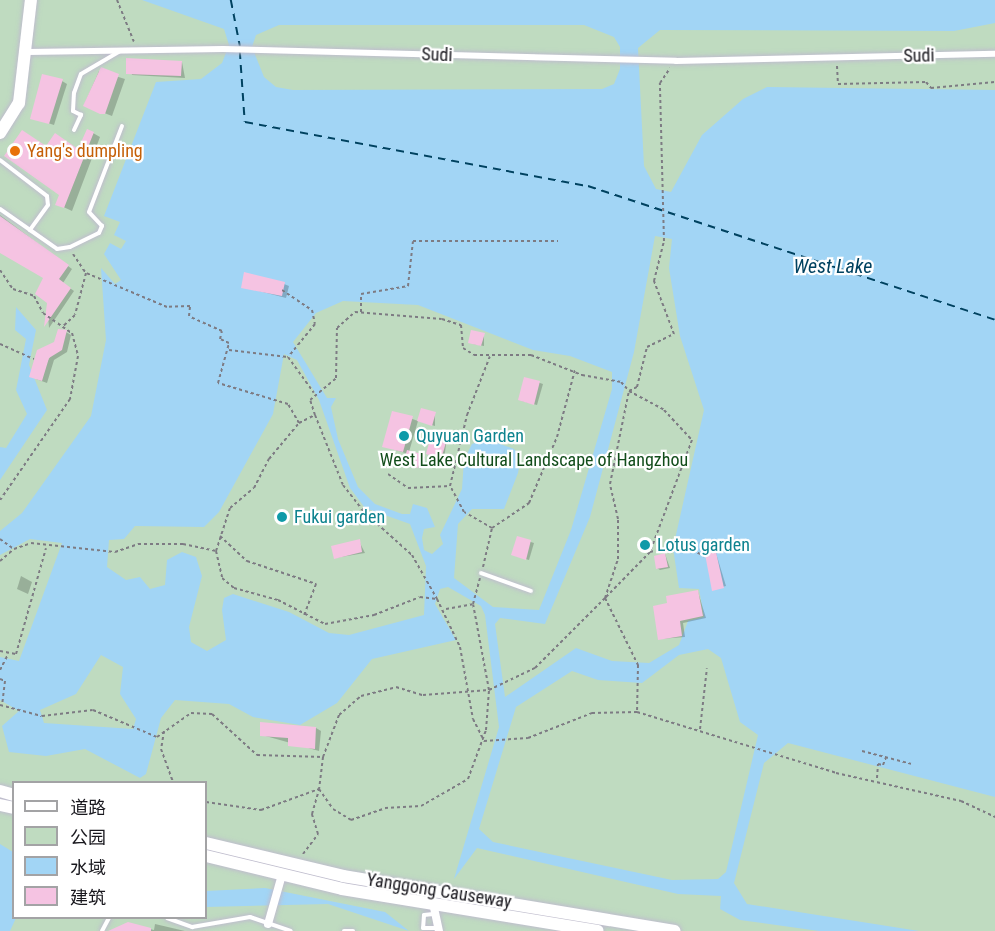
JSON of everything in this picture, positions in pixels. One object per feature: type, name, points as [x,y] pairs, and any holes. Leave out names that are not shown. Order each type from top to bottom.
[{"type":"main road","points":[[0,133],[19,103],[28,52],[31,0]]},
{"type":"main road","name":"Yanggong Causeway","points":[[207,843],[295,864],[674,931]]},
{"type":"main road","name":"Yanggong Causeway","points":[[207,856],[434,909],[598,931]]},
{"type":"street","name":"Sudi","points":[[138,50],[223,49],[676,61],[995,54]]},
{"type":"street","points":[[28,52],[138,50]]},
{"type":"street","points":[[268,924],[282,875]]},
{"type":"street","points":[[434,909],[437,929]]},
{"type":"lane","points":[[74,130],[81,115],[73,111],[74,93],[81,74],[121,51]]},
{"type":"lane","points":[[0,209],[57,249],[70,247],[99,233],[102,226],[89,212],[122,126]]},
{"type":"lane","points":[[0,160],[47,196],[48,205],[30,230]]},
{"type":"lane","points":[[481,573],[531,591]]},
{"type":"lane","points":[[169,919],[192,927],[250,917],[291,931]]},
{"type":"lane","points":[[344,931],[353,931]]},
{"type":"path","points":[[117,0],[138,50]]},
{"type":"path","points":[[836,57],[838,84],[926,82],[931,88],[995,82]]},
{"type":"path","points":[[637,712],[638,665],[605,597],[618,559],[618,519],[610,484],[628,391],[641,379],[647,347],[674,334],[668,309],[654,293],[664,241],[660,83],[676,61]]},
{"type":"path","points":[[361,312],[361,294],[408,286],[412,241],[558,241]]},
{"type":"path","points":[[70,247],[86,273],[167,306],[190,306],[189,316],[200,318],[198,324],[222,331],[220,339],[230,343],[218,383],[288,404],[299,423]]},
{"type":"path","points":[[0,270],[14,289],[34,296],[43,313],[63,326],[75,341],[76,383],[0,500]]},
{"type":"path","points":[[63,326],[75,315],[86,273]]},
{"type":"path","points":[[282,290],[312,310],[315,324],[288,357]]},
{"type":"path","points":[[295,864],[318,834],[312,814],[319,789],[323,757],[339,715],[361,696],[396,687],[423,695],[466,691],[489,690],[536,668],[650,552],[692,440],[664,410],[628,391],[621,382],[518,352],[490,356],[463,348],[464,329],[442,319],[361,312],[343,318],[334,340],[336,378],[314,393],[310,400],[352,499],[412,555],[446,609],[466,691],[484,741]]},
{"type":"path","points":[[0,344],[34,358]]},
{"type":"path","points":[[227,350],[288,357],[314,393]]},
{"type":"path","points":[[490,356],[467,415],[450,486],[464,512],[492,528]]},
{"type":"path","points":[[319,789],[342,818],[351,820],[385,808],[421,806],[468,779],[484,741],[489,690],[473,604],[492,528],[529,503],[557,437],[575,369]]},
{"type":"path","points":[[315,415],[299,423],[269,459],[254,488],[230,508],[216,551],[222,578],[234,588],[278,600],[325,624],[374,615],[420,597],[437,598]]},
{"type":"path","points":[[388,474],[408,488],[450,486]]},
{"type":"path","points":[[220,536],[247,561],[316,584],[304,615]]},
{"type":"path","points":[[0,539],[13,549]]},
{"type":"path","points":[[0,561],[13,549],[31,543],[46,548],[115,552],[138,544],[216,551]]},
{"type":"path","points":[[650,552],[671,547],[690,546],[700,559],[705,557]]},
{"type":"path","points":[[0,651],[16,654],[46,548]]},
{"type":"path","points":[[446,609],[473,604]]},
{"type":"path","points":[[0,670],[8,654]]},
{"type":"path","points":[[700,729],[706,668]]},
{"type":"path","points":[[0,679],[5,681],[1,705],[16,713],[42,716],[82,708],[131,723],[157,737],[164,729],[202,711],[223,720],[257,755],[323,757]]},
{"type":"path","points":[[484,741],[528,738],[592,713],[637,712],[700,729],[836,773],[877,778],[961,801],[995,817]]},
{"type":"path","points":[[164,729],[161,749],[172,781]]},
{"type":"path","points":[[862,751],[912,764]]},
{"type":"path","points":[[877,778],[878,764],[883,765],[886,757]]},
{"type":"path","points":[[207,802],[261,810],[319,789]]},
{"type":"green space","name":"West Lake Cultural Landscape of Hangzhou","points":[[0,0],[995,0],[995,931],[0,931]]},
{"type":"water","name":"West Lake","points":[[142,0],[995,0],[995,23],[954,31],[660,30],[638,48],[644,166],[656,189],[671,192],[702,135],[743,99],[767,87],[995,90],[995,797],[788,743],[764,763],[734,883],[747,904],[919,931],[819,931],[740,920],[720,909],[721,896],[678,894],[477,848],[454,879],[499,727],[485,615],[481,606],[448,587],[440,589],[435,604],[456,640],[372,659],[337,703],[300,725],[253,717],[229,704],[175,700],[161,718],[146,774],[140,778],[85,749],[46,756],[9,752],[2,726],[19,711],[0,700],[0,657],[19,661],[62,543],[30,539],[0,555],[0,531],[22,513],[91,416],[106,340],[101,268],[115,284],[121,280],[104,254],[110,243],[121,249],[126,241],[114,235],[120,222],[104,216],[156,82],[201,79],[222,63],[229,45],[224,29]],"holes":[[[279,25],[584,25],[614,37],[620,47],[620,69],[614,84],[602,89],[293,90],[276,87],[264,77],[252,47],[256,35]],[[655,236],[672,239],[669,268],[680,336],[704,410],[673,548],[679,588],[699,589],[704,617],[688,621],[679,645],[649,663],[612,661],[576,648],[505,697],[495,624],[500,618],[545,624],[590,517],[634,352]],[[343,301],[418,305],[533,350],[570,356],[612,372],[612,389],[571,530],[539,610],[493,607],[454,578],[458,524],[472,509],[504,509],[518,473],[521,457],[514,449],[486,439],[472,444],[464,460],[462,489],[440,535],[443,544],[432,554],[424,550],[422,538],[424,529],[435,527],[427,508],[413,504],[410,514],[402,514],[375,504],[358,487],[338,439],[331,407],[336,398],[327,398],[293,342],[316,313]],[[284,354],[297,360],[319,400],[350,488],[365,508],[410,524],[426,566],[424,615],[349,635],[329,633],[289,612],[233,594],[224,598],[222,610],[226,640],[207,651],[191,642],[189,627],[202,576],[196,557],[182,552],[167,560],[165,585],[150,589],[140,577],[126,580],[107,567],[109,540],[124,539],[135,526],[204,527],[219,512],[273,414]],[[708,649],[721,658],[740,722],[758,735],[726,872],[718,879],[672,880],[493,842],[479,829],[516,707],[572,671],[598,680],[642,683],[679,655]],[[101,655],[123,667],[120,694],[136,719],[133,729],[44,723],[40,710],[76,694]]]},
{"type":"water","points":[[16,307],[36,330],[29,365],[47,410],[0,480],[0,447],[6,448],[27,414],[16,390],[26,339],[15,330]]},
{"type":"water","points":[[0,844],[12,851],[12,919],[16,919],[10,931],[0,931]]},
{"type":"water","points":[[265,888],[385,912],[409,931],[328,904],[207,907],[207,891]]},
{"type":"building","points":[[126,58],[182,61],[181,76],[126,74]]},
{"type":"building","points":[[101,67],[119,74],[105,114],[83,106]]},
{"type":"building","points":[[42,74],[63,79],[49,124],[30,119]]},
{"type":"building","points":[[87,129],[94,132],[64,208],[55,205],[59,195],[4,156],[22,130],[46,146],[55,133],[78,149]]},
{"type":"building","points":[[0,216],[69,265],[59,279],[71,288],[44,327],[47,303],[35,294],[43,278],[0,253]]},
{"type":"building","points":[[244,272],[285,282],[282,296],[241,288]]},
{"type":"building","points":[[58,329],[67,330],[62,350],[49,358],[42,381],[29,377],[37,350],[54,342]]},
{"type":"building","points":[[471,330],[485,333],[481,346],[468,343]]},
{"type":"building","points":[[524,377],[540,381],[534,405],[518,400]]},
{"type":"building","points":[[421,408],[436,412],[432,426],[417,421]]},
{"type":"building","points":[[392,411],[413,416],[403,452],[382,447]]},
{"type":"building","points":[[432,432],[448,436],[441,459],[426,454]]},
{"type":"building","points":[[407,450],[422,454],[418,468],[403,464]]},
{"type":"building","points":[[517,536],[531,540],[526,560],[511,555]]},
{"type":"building","points":[[360,539],[362,552],[334,559],[331,546]]},
{"type":"building","points":[[716,552],[724,588],[712,591],[705,554]]},
{"type":"building","points":[[665,553],[668,567],[656,569],[654,556]]},
{"type":"building","points":[[698,590],[703,616],[680,621],[682,636],[658,640],[653,606],[667,603],[666,596]]},
{"type":"building","points":[[260,722],[316,727],[315,749],[288,746],[288,738],[260,736]]},
{"type":"building","points":[[128,922],[151,928],[151,931],[108,931]]},
{"type":"ferry route","points":[[231,0],[240,46]]},
{"type":"ferry route","points":[[240,51],[245,122],[588,186],[995,320]]},
{"type":"place","name":"Yang's dumpling","points":[[15,151]]},
{"type":"place","name":"Quyuan Garden","points":[[404,436]]},
{"type":"place","name":"Fukui garden","points":[[282,517]]},
{"type":"place","name":"Lotus garden","points":[[645,545]]}]
